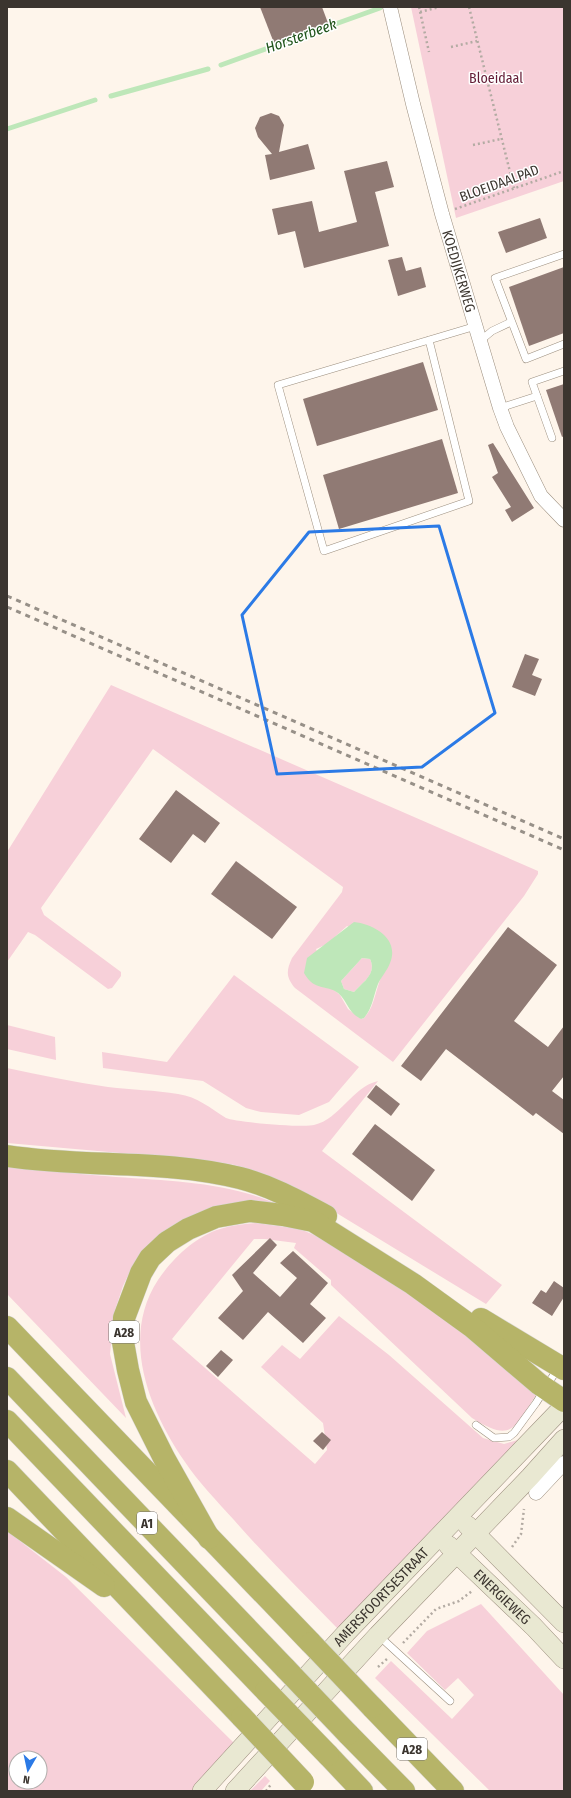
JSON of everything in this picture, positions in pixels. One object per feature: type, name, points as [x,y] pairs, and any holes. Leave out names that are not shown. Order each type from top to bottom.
[{"type":"highway","points":[[7,1156],[66,1163],[156,1167],[204,1172],[239,1178],[264,1185],[335,1220],[502,1334],[562,1365]]},
{"type":"highway","name":"A28","points":[[209,1538],[164,1458],[136,1402],[123,1342],[124,1318],[141,1273],[150,1258],[167,1242],[188,1229],[216,1217],[250,1211],[283,1215],[313,1221],[413,1284],[471,1326],[546,1389],[564,1401]]},
{"type":"highway","name":"A28","points":[[7,1327],[453,1791]]},
{"type":"highway","name":"A1","points":[[7,1378],[404,1791]]},
{"type":"highway","name":"A1","points":[[7,1421],[362,1791]]},
{"type":"highway","points":[[7,1471],[308,1786]]},
{"type":"highway","points":[[7,1518],[141,1611]]},
{"type":"main road","name":"AMERSFOORTSESTRAAT","points":[[202,1791],[346,1633],[564,1406]]},
{"type":"main road","name":"AMERSFOORTSESTRAAT","points":[[235,1791],[378,1635],[476,1534],[564,1439]]},
{"type":"main road","name":"ENERGIEWEG","points":[[458,1517],[564,1623]]},
{"type":"main road","name":"ENERGIEWEG","points":[[440,1536],[456,1554],[534,1627],[564,1659]]},
{"type":"street","name":"KOEDIJKERWEG","points":[[390,7],[412,104],[442,214],[500,408],[507,427],[542,496],[564,520]]},
{"type":"street","points":[[536,1493],[564,1463]]},
{"type":"lane","points":[[564,254],[495,278],[526,359],[564,344]]},
{"type":"lane","points":[[480,341],[492,331],[511,322]]},
{"type":"lane","points":[[429,340],[469,501],[324,551],[278,385],[429,340],[476,326]]},
{"type":"lane","points":[[552,438],[532,382],[564,371]]},
{"type":"lane","points":[[500,408],[537,396]]},
{"type":"lane","points":[[476,1425],[494,1438],[509,1437],[514,1433],[562,1365]]},
{"type":"lane","points":[[378,1635],[450,1701]]},
{"type":"path","points":[[419,7],[429,52]]},
{"type":"path","points":[[420,12],[439,7]]},
{"type":"path","points":[[470,7],[477,41],[514,188]]},
{"type":"path","points":[[451,47],[477,41]]},
{"type":"path","points":[[473,145],[502,139]]},
{"type":"path","name":"BLOEIDAALPAD","points":[[442,214],[564,170]]},
{"type":"path","points":[[266,1791],[272,1783]]},
{"type":"highlighted area","points":[[439,526],[495,713],[422,767],[277,774],[242,615],[309,532]]},
{"type":"green space","name":"Bloeidaal","points":[[411,7],[564,7],[564,181],[456,218]]},
{"type":"green space","points":[[111,685],[538,871],[538,874],[524,896],[393,1062],[295,988],[288,974],[292,958],[342,892],[343,887],[153,749],[41,908],[44,915],[121,972],[121,976],[112,988],[108,989],[35,935],[28,932],[7,962],[7,852]],"holes":[[[347,926],[392,954],[379,982],[371,1007],[364,1018],[361,1019],[348,1009],[340,995],[334,990],[316,949],[327,944]]]},
{"type":"green space","points":[[362,958],[370,959],[372,964],[372,969],[368,977],[354,992],[344,989],[341,981]]},
{"type":"green space","points":[[234,975],[359,1067],[329,1102],[299,1115],[261,1112],[246,1108],[203,1081],[103,1068],[102,1052],[167,1062]]},
{"type":"green space","points":[[7,1025],[55,1037],[56,1060],[7,1049]]},
{"type":"green space","points":[[7,1068],[108,1087],[185,1095],[198,1100],[226,1118],[232,1120],[297,1126],[308,1126],[323,1122],[369,1084],[378,1081],[322,1151],[502,1285],[486,1304],[325,1206],[267,1175],[235,1165],[211,1161],[7,1143]]},
{"type":"green space","points":[[7,1165],[34,1169],[200,1184],[240,1191],[280,1205],[212,1208],[197,1213],[172,1226],[134,1263],[123,1286],[114,1313],[110,1354],[126,1418],[7,1294]]},
{"type":"green space","points":[[256,1223],[300,1229],[321,1238],[433,1307],[537,1393],[524,1415],[512,1428],[496,1430],[486,1426],[472,1418],[331,1285],[331,1280],[294,1248],[296,1243],[254,1239],[172,1339],[315,1464],[327,1450],[323,1423],[261,1367],[282,1345],[300,1359],[339,1316],[389,1355],[483,1438],[504,1444],[518,1440],[531,1429],[340,1631],[259,1548],[190,1470],[160,1420],[144,1373],[140,1349],[141,1326],[147,1302],[158,1280],[177,1256],[202,1237],[211,1232],[224,1228]]},
{"type":"green space","points":[[7,1531],[66,1577],[237,1746],[195,1791],[7,1791]]},
{"type":"green space","points":[[481,1604],[564,1695],[564,1791],[490,1791],[375,1678],[391,1661],[452,1719],[474,1695],[458,1678],[445,1690],[407,1653],[427,1631]]},
{"type":"green space","points":[[265,1776],[270,1781],[261,1791],[250,1791]]},
{"type":"shaded area","points":[[354,922],[362,923],[383,934],[388,940],[392,954],[389,966],[378,984],[369,1010],[364,1018],[361,1019],[350,1010],[344,999],[338,993],[334,990],[316,985],[308,979],[304,973],[307,958]],"holes":[[[362,958],[370,959],[372,969],[365,981],[354,992],[344,989],[341,981]]]},
{"type":"building","points":[[260,7],[322,7],[328,23],[274,43]]},
{"type":"building","points":[[271,113],[279,116],[284,125],[279,152],[308,144],[315,169],[270,180],[265,155],[272,154],[258,137],[255,128],[260,117]]},
{"type":"building","points":[[387,161],[394,187],[375,192],[389,246],[304,268],[295,231],[278,235],[272,209],[312,201],[319,232],[357,222],[344,171]]},
{"type":"building","points":[[540,218],[547,238],[506,253],[498,232]]},
{"type":"building","points":[[402,257],[406,271],[421,267],[426,287],[398,296],[388,260]]},
{"type":"building","points":[[564,267],[564,333],[529,346],[509,287]]},
{"type":"building","points":[[423,362],[438,410],[317,446],[303,399]]},
{"type":"building","points":[[564,384],[564,436],[562,437],[546,390]]},
{"type":"building","points":[[442,439],[458,493],[339,529],[323,475]]},
{"type":"building","points":[[493,443],[534,508],[512,522],[505,510],[511,507],[492,477],[498,473],[488,445]]},
{"type":"building","points":[[525,654],[539,659],[532,675],[542,679],[535,696],[512,687]]},
{"type":"building","points":[[176,790],[220,823],[205,843],[193,834],[171,863],[139,839]]},
{"type":"building","points":[[236,861],[297,907],[272,939],[211,894]]},
{"type":"building","points":[[508,927],[557,965],[514,1021],[548,1047],[564,1026],[564,1076],[552,1091],[564,1100],[564,1134],[536,1113],[533,1116],[446,1049],[421,1081],[401,1066]]},
{"type":"building","points":[[376,1085],[400,1104],[391,1116],[367,1097]]},
{"type":"building","points":[[375,1124],[435,1170],[412,1201],[352,1154]]},
{"type":"building","points":[[270,1238],[277,1245],[253,1273],[280,1297],[297,1278],[280,1263],[293,1251],[328,1283],[310,1304],[326,1318],[303,1343],[268,1312],[243,1340],[218,1318],[243,1291],[232,1275]]},
{"type":"building","points":[[554,1281],[564,1288],[564,1297],[552,1316],[532,1303],[541,1290],[546,1293]]},
{"type":"building","points":[[221,1350],[233,1360],[218,1377],[206,1366]]},
{"type":"building","points":[[322,1432],[331,1440],[323,1450],[313,1441]]},
{"type":"waterway","name":"Horsterbeek","points":[[221,65],[380,8]]},
{"type":"waterway","name":"Horsterbeek","points":[[111,96],[208,69]]},
{"type":"waterway","name":"Horsterbeek","points":[[7,129],[95,100]]},
{"type":"railway","points":[[7,596],[564,839]]},
{"type":"railway","points":[[7,607],[564,850]]}]
